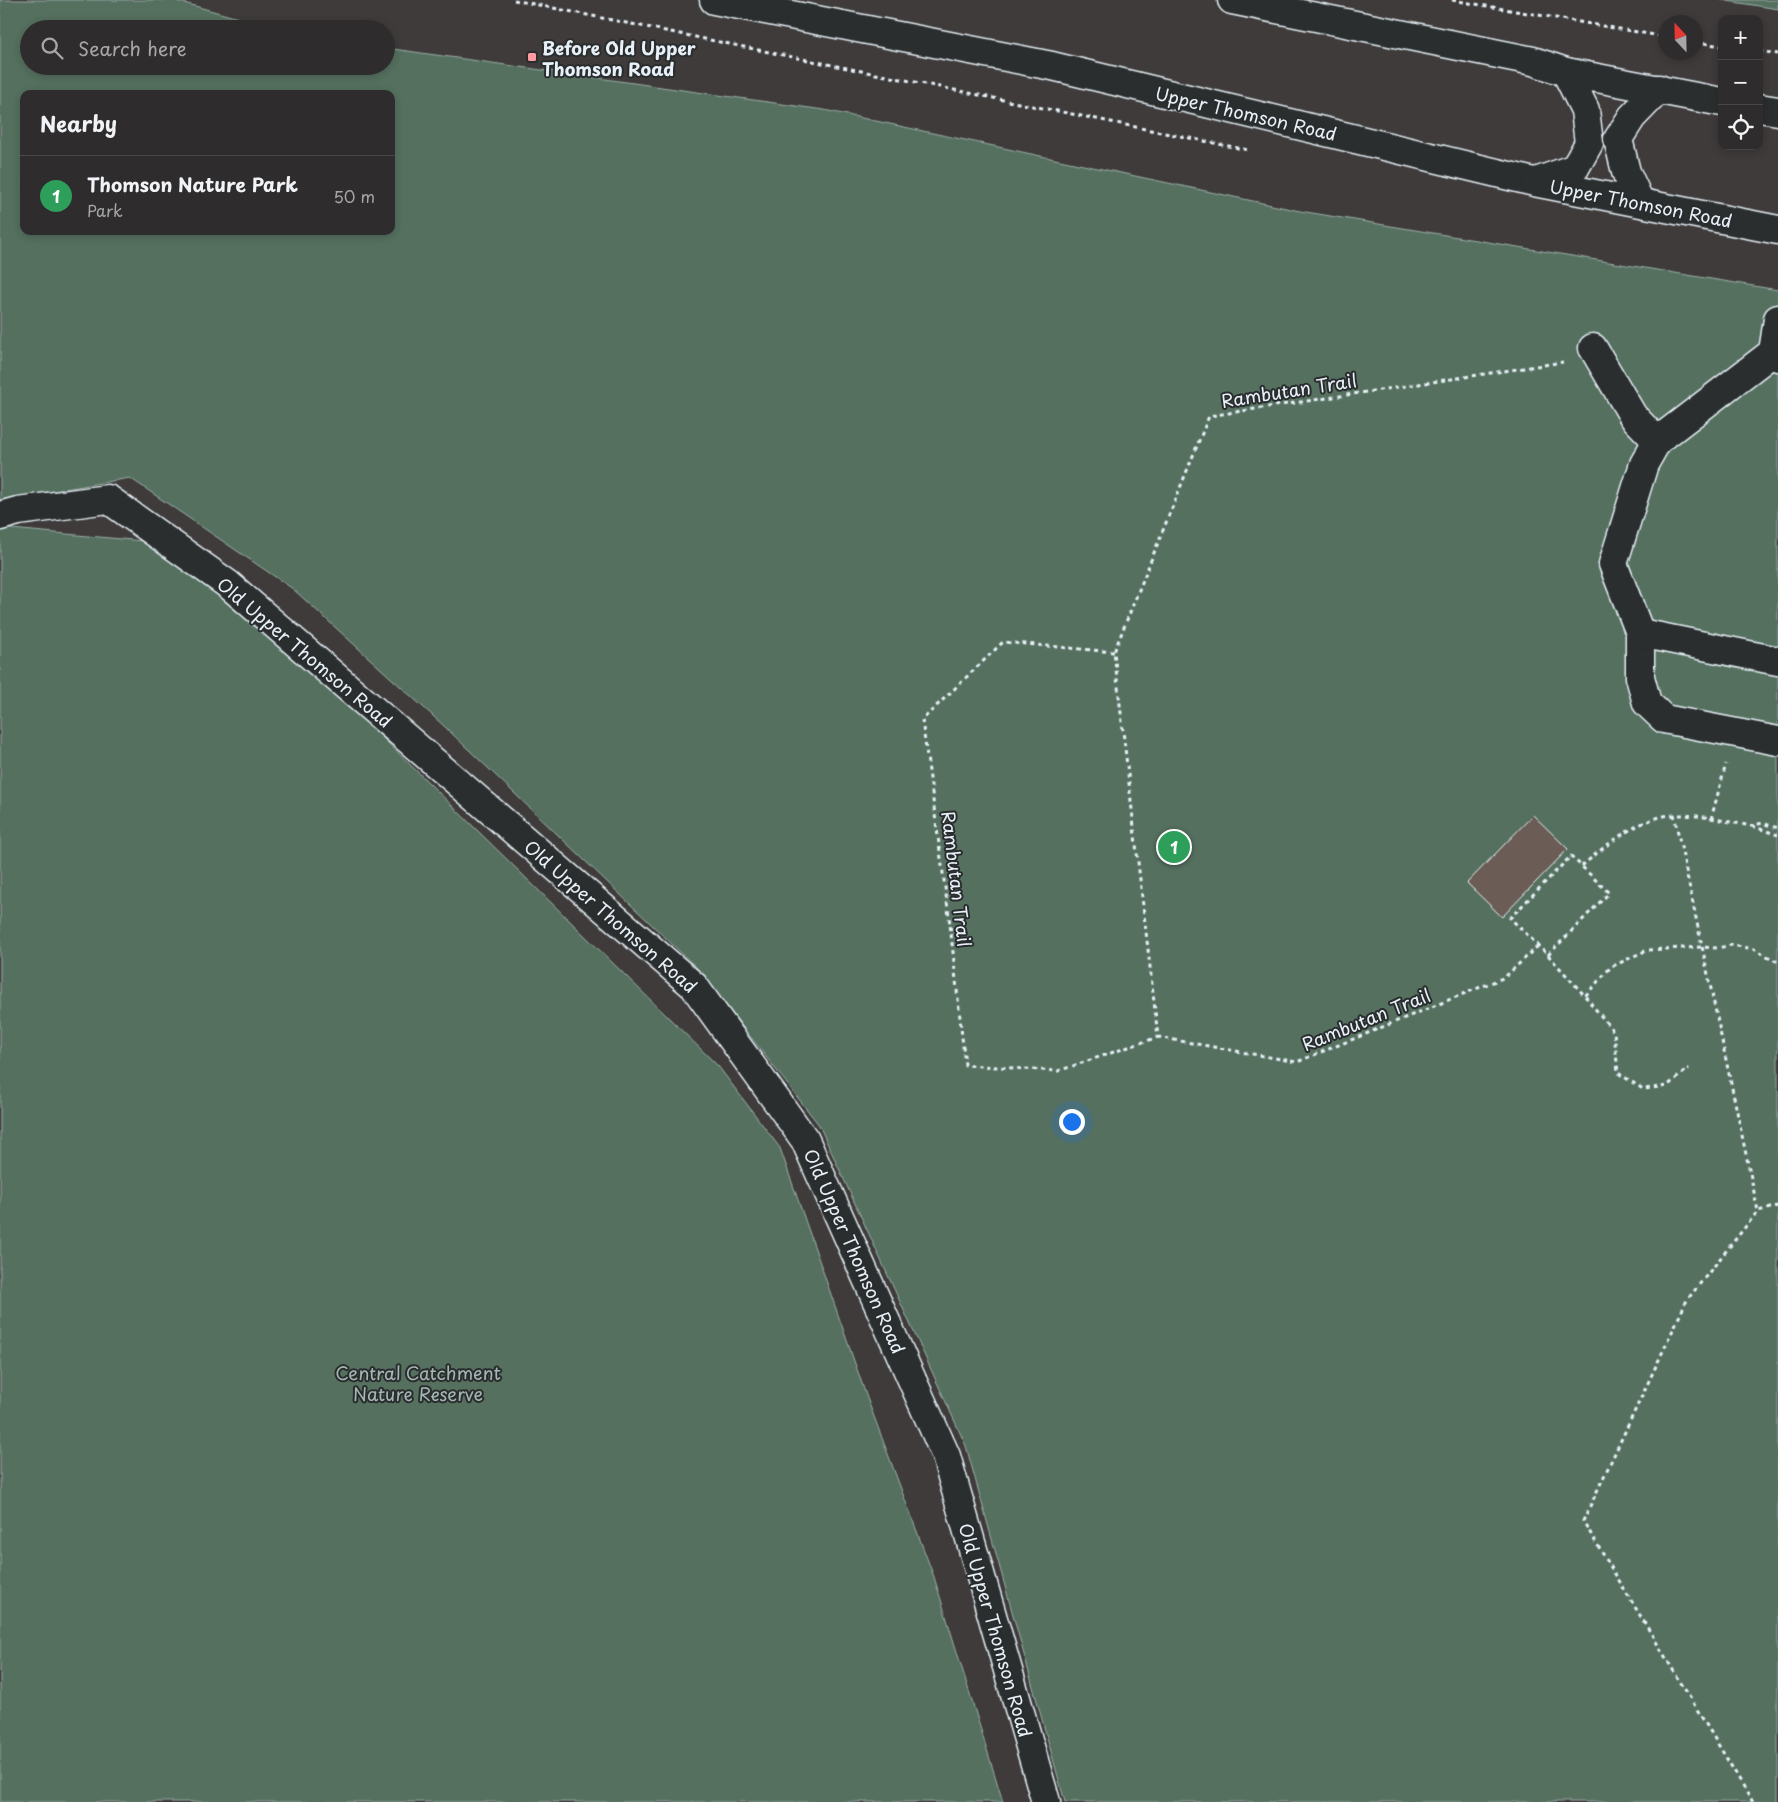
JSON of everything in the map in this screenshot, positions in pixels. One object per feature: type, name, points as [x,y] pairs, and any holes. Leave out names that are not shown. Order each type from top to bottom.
[{"type":"main road","name":"Upper Thomson Road","points":[[714,0],[1052,66],[1534,182],[1778,230]]},
{"type":"main road","points":[[1232,0],[1533,61],[1566,72],[1718,101]]},
{"type":"main road","points":[[1534,182],[1575,168],[1589,143],[1585,110],[1566,72]]},
{"type":"main road","points":[[1640,202],[1626,172],[1618,139],[1632,117],[1659,89]]},
{"type":"main road","points":[[1763,109],[1778,111]]},
{"type":"main road","points":[[1778,319],[1775,354],[1657,441],[1644,464],[1613,564],[1640,633],[1640,677],[1647,703],[1664,719],[1778,742]]},
{"type":"main road","points":[[1593,348],[1633,416],[1657,441]]},
{"type":"main road","name":"Old Upper Thomson Road","points":[[0,516],[18,511],[108,498],[229,585],[694,986],[805,1140],[946,1456],[1046,1802]]},
{"type":"main road","points":[[1640,633],[1778,661]]},
{"type":"path","points":[[514,0],[1252,151]]},
{"type":"path","points":[[1452,0],[1658,36]]},
{"type":"path","points":[[1703,43],[1718,45]]},
{"type":"path","points":[[1763,52],[1778,54]]},
{"type":"path","name":"Rambutan Trail","points":[[1158,1037],[1114,652],[1208,416],[1565,361],[1593,348]]},
{"type":"path","name":"Rambutan Trail","points":[[1114,652],[1003,642],[922,720],[950,924],[965,1066],[1058,1071],[1158,1037],[1297,1062],[1505,978],[1538,946]]},
{"type":"path","points":[[1711,819],[1735,733]]},
{"type":"path","points":[[1674,814],[1758,1211]]},
{"type":"path","points":[[1582,866],[1609,842],[1641,824],[1674,814],[1752,826],[1778,835]]},
{"type":"path","points":[[1752,826],[1762,823],[1778,828]]},
{"type":"path","points":[[1548,955],[1609,893],[1571,856],[1510,918],[1548,955],[1614,1032],[1618,1073],[1643,1089],[1667,1086],[1689,1068]]},
{"type":"path","points":[[1585,996],[1611,967],[1647,950],[1718,948],[1731,945],[1754,949],[1778,962]]},
{"type":"path","points":[[1753,1802],[1583,1521],[1687,1300],[1758,1211],[1778,1206]]},
{"type":"green space","points":[[0,0],[173,0],[245,20],[20,20],[20,75],[395,75],[395,49],[824,110],[1300,211],[1778,290],[1778,1802],[1065,1802],[966,1446],[819,1125],[697,968],[444,726],[293,589],[130,478],[0,500]]},
{"type":"green space","points":[[1721,0],[1778,0],[1778,9]]},
{"type":"green space","name":"Central Catchment Nature Reserve","points":[[0,528],[154,542],[240,598],[718,1066],[780,1148],[867,1398],[934,1577],[1003,1802],[0,1802]]},
{"type":"building","points":[[1533,815],[1568,849],[1502,917],[1467,883]]},
{"type":"place","name":"Before Old Upper Thomson Road","points":[[532,57]]},
{"type":"place","name":"Thomson Nature Park","points":[[1174,847]]}]
